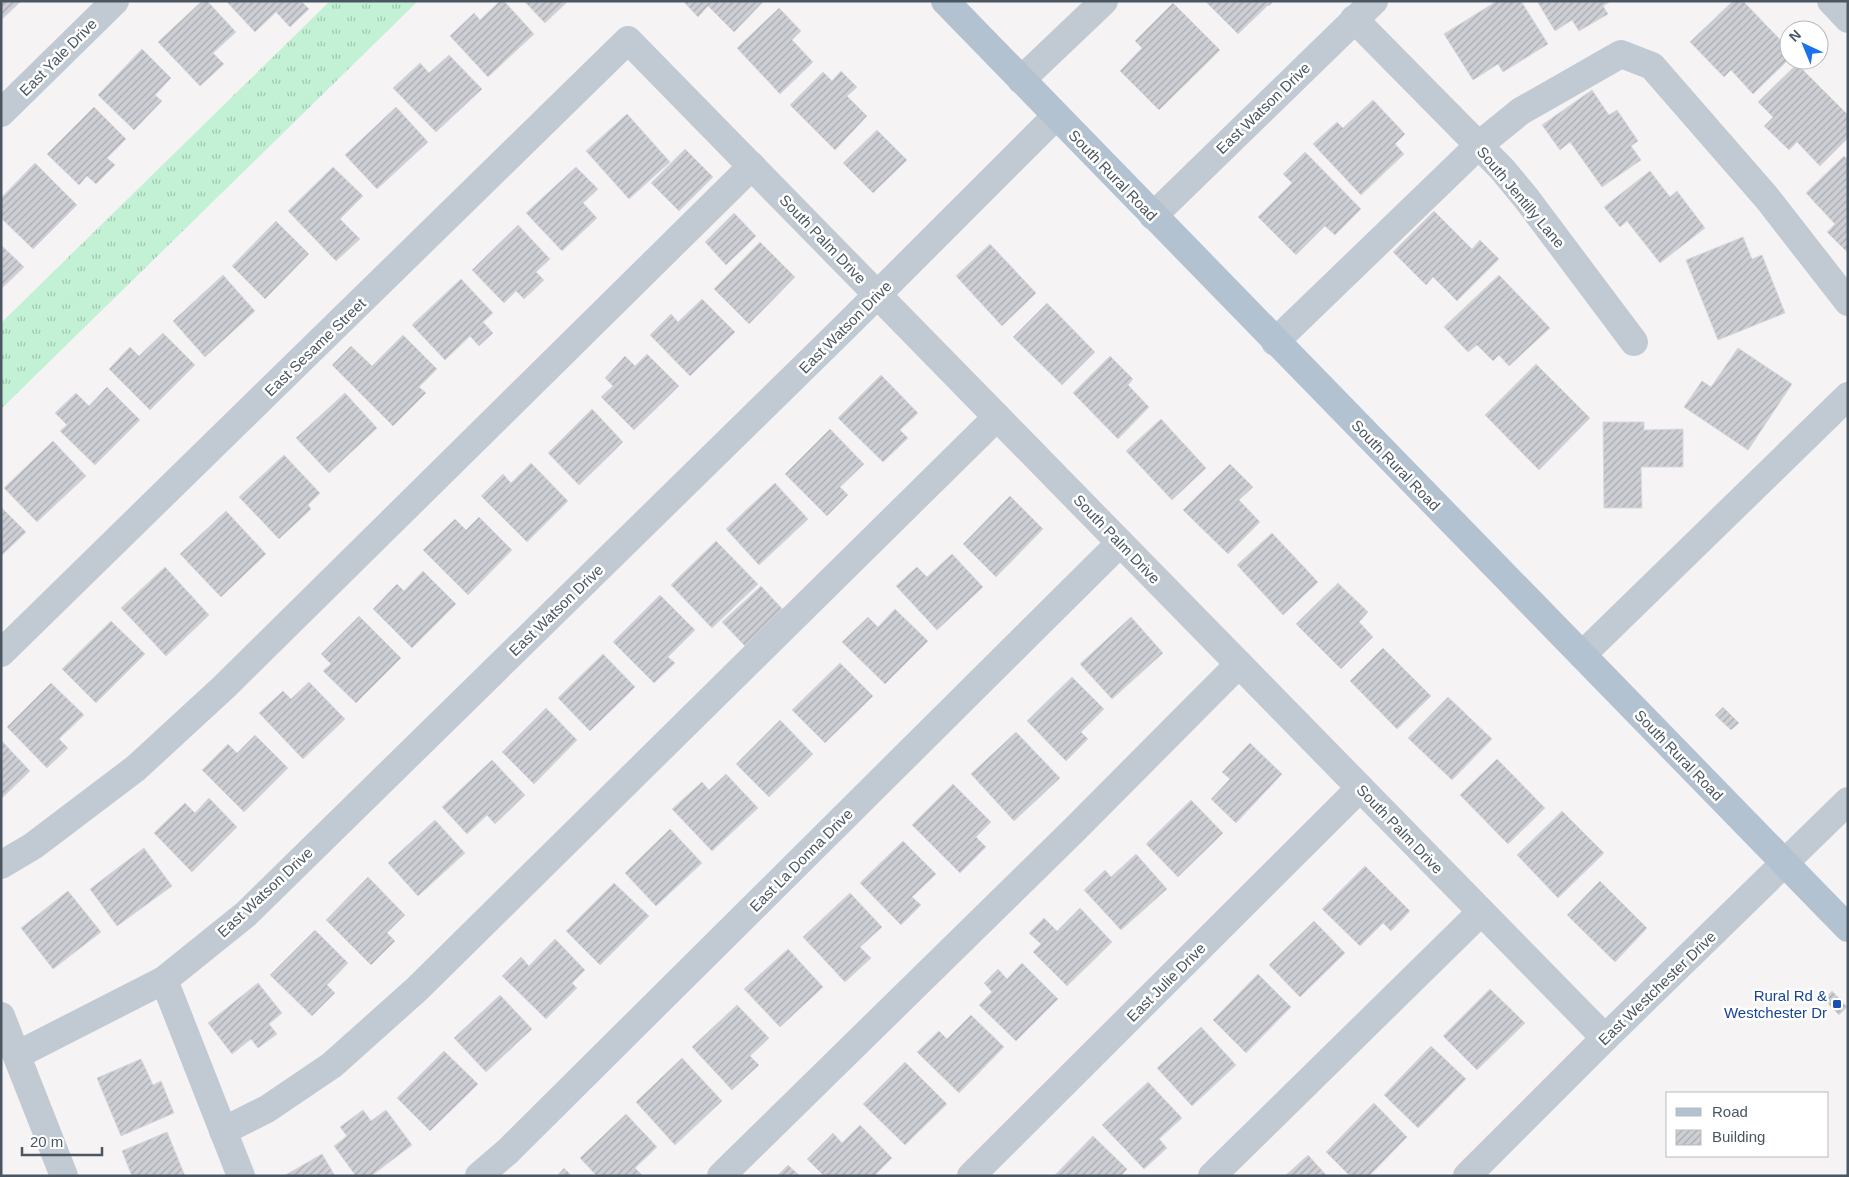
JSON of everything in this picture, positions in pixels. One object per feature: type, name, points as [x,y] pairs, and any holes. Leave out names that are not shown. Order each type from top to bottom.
[{"type":"main road","name":"South Rural Road","points":[[945,1],[1275,342],[1848,928]]},
{"type":"street","name":"East Yale Drive","points":[[1,113],[115,1]]},
{"type":"street","points":[[1021,80],[1104,1]]},
{"type":"street","name":"East Watson Drive","points":[[1153,216],[1374,1]]},
{"type":"street","points":[[1831,1],[1848,19]]},
{"type":"street","name":"South Jentilly Lane","points":[[1354,19],[1502,169],[1634,342]]},
{"type":"street","name":"South Palm Drive","points":[[628,40],[1604,1038]]},
{"type":"street","name":"East Sesame Street","points":[[1,653],[628,40]]},
{"type":"street","points":[[1275,342],[1478,145],[1521,111],[1621,54],[1652,66],[1766,198],[1848,302]]},
{"type":"street","name":"East Watson Drive","points":[[17,1054],[164,980],[246,914],[878,295],[1056,116]]},
{"type":"street","points":[[1,865],[32,846],[136,768],[224,687],[752,166]]},
{"type":"street","points":[[1582,655],[1848,396]]},
{"type":"street","points":[[223,1131],[267,1108],[332,1065],[417,989],[997,417]]},
{"type":"street","name":"East La Donna Drive","points":[[479,1176],[528,1131],[1120,542]]},
{"type":"street","points":[[721,1176],[1074,830],[1239,664]]},
{"type":"street","name":"East Julie Drive","points":[[972,1176],[1360,788]]},
{"type":"street","name":"East Westchester Drive","points":[[1467,1176],[1604,1038],[1848,801]]},
{"type":"street","points":[[1212,1176],[1481,912]]},
{"type":"street","points":[[164,980],[241,1176]]},
{"type":"street","points":[[1,1016],[64,1176]]},
{"type":"green space","points":[[330,1],[418,1],[1,409],[1,323]]},
{"type":"building","points":[[1,1],[21,1],[1,20]]},
{"type":"building","points":[[202,1],[207,1],[236,32],[213,53],[224,64],[200,86],[158,42]]},
{"type":"building","points":[[226,1],[301,1],[309,9],[290,27],[276,12],[255,32]]},
{"type":"building","points":[[500,1],[504,1],[534,34],[488,77],[450,36],[474,13],[480,20]]},
{"type":"building","points":[[524,1],[568,1],[545,23]]},
{"type":"building","points":[[683,1],[764,1],[734,32],[708,6],[698,17]]},
{"type":"building","points":[[1205,1],[1274,1],[1238,34]]},
{"type":"building","points":[[1497,1],[1521,1],[1548,44],[1503,72],[1498,64],[1473,80],[1444,34]]},
{"type":"building","points":[[1537,1],[1611,1],[1603,6],[1608,14],[1579,31],[1572,20],[1555,31]]},
{"type":"building","points":[[1733,1],[1743,1],[1779,39],[1779,69],[1753,94],[1731,70],[1724,77],[1690,42]]},
{"type":"building","points":[[1173,3],[1220,50],[1159,110],[1120,71],[1142,48],[1135,41]]},
{"type":"building","points":[[779,8],[801,31],[792,40],[813,62],[780,94],[737,48]]},
{"type":"building","points":[[142,49],[171,78],[155,95],[162,101],[134,130],[98,95]]},
{"type":"building","points":[[449,55],[482,89],[436,132],[393,88],[420,63],[429,73]]},
{"type":"building","points":[[1791,70],[1803,70],[1848,115],[1848,138],[1820,166],[1797,142],[1789,150],[1764,126],[1773,117],[1758,102]]},
{"type":"building","points":[[841,71],[857,87],[847,96],[867,116],[835,150],[790,105],[823,72],[832,81]]},
{"type":"building","points":[[1592,90],[1609,115],[1617,110],[1638,141],[1631,146],[1641,160],[1602,187],[1570,142],[1560,150],[1542,125]]},
{"type":"building","points":[[1373,100],[1405,134],[1395,144],[1404,154],[1361,195],[1313,144],[1337,122],[1343,128]]},
{"type":"building","points":[[94,107],[126,139],[107,158],[115,165],[96,184],[87,176],[79,185],[47,154]]},
{"type":"building","points":[[396,107],[428,142],[377,189],[345,155]]},
{"type":"building","points":[[627,114],[670,162],[629,199],[586,151]]},
{"type":"building","points":[[877,130],[907,160],[873,193],[843,163]]},
{"type":"building","points":[[685,149],[713,177],[679,211],[651,183]]},
{"type":"building","points":[[1305,152],[1361,209],[1335,235],[1325,226],[1296,255],[1258,217],[1292,183],[1283,174]]},
{"type":"building","points":[[1844,156],[1848,160],[1848,253],[1827,232],[1835,224],[1806,193]]},
{"type":"building","points":[[35,163],[77,205],[33,249],[1,218],[1,198]]},
{"type":"building","points":[[333,167],[363,196],[340,219],[360,239],[336,261],[288,211]]},
{"type":"building","points":[[576,167],[598,189],[583,203],[597,218],[562,251],[526,213]]},
{"type":"building","points":[[1650,171],[1670,197],[1677,191],[1705,228],[1660,263],[1627,221],[1620,227],[1604,207]]},
{"type":"building","points":[[1434,211],[1472,249],[1480,240],[1499,259],[1457,301],[1433,277],[1426,285],[1393,252]]},
{"type":"building","points":[[734,213],[756,236],[726,265],[705,242]]},
{"type":"building","points":[[276,221],[309,254],[265,299],[232,266]]},
{"type":"building","points":[[518,225],[550,259],[536,272],[544,280],[524,299],[516,291],[504,303],[472,270]]},
{"type":"building","points":[[1743,237],[1752,259],[1762,255],[1785,313],[1718,340],[1686,260]]},
{"type":"building","points":[[760,242],[795,277],[749,324],[714,289]]},
{"type":"building","points":[[990,244],[1036,293],[1002,326],[956,276]]},
{"type":"building","points":[[1,245],[24,267],[1,289]]},
{"type":"building","points":[[223,275],[255,311],[205,357],[173,321]]},
{"type":"building","points":[[1499,275],[1550,328],[1509,366],[1499,355],[1493,361],[1477,345],[1468,352],[1444,327]]},
{"type":"building","points":[[461,279],[493,313],[483,322],[493,333],[479,346],[470,336],[445,360],[412,325]]},
{"type":"building","points":[[702,299],[735,332],[690,376],[650,335],[671,314],[678,322]]},
{"type":"building","points":[[1047,303],[1095,352],[1062,385],[1013,337]]},
{"type":"building","points":[[163,333],[195,365],[150,410],[109,369],[130,347],[139,356]]},
{"type":"building","points":[[403,335],[437,369],[419,387],[426,393],[393,426],[332,365],[351,346],[372,366]]},
{"type":"building","points":[[1738,348],[1792,384],[1748,450],[1684,407],[1702,381],[1711,387]]},
{"type":"building","points":[[647,354],[679,386],[634,430],[601,397],[613,386],[605,378],[625,356],[635,366]]},
{"type":"building","points":[[1110,356],[1133,379],[1128,385],[1149,407],[1118,439],[1073,393]]},
{"type":"building","points":[[1536,364],[1590,418],[1539,470],[1485,415]]},
{"type":"building","points":[[881,375],[918,413],[900,430],[908,438],[883,462],[838,418]]},
{"type":"building","points":[[107,387],[140,420],[95,465],[60,431],[67,425],[55,413],[76,393],[89,406]]},
{"type":"building","points":[[345,393],[377,428],[329,473],[296,438]]},
{"type":"building","points":[[592,409],[623,442],[579,485],[548,453]]},
{"type":"building","points":[[1161,419],[1206,468],[1172,500],[1126,451]]},
{"type":"building","points":[[1603,422],[1644,422],[1644,430],[1683,429],[1683,467],[1641,467],[1642,508],[1604,508]]},
{"type":"building","points":[[830,429],[864,464],[840,487],[848,495],[827,516],[785,474]]},
{"type":"building","points":[[53,441],[86,476],[37,522],[4,488]]},
{"type":"building","points":[[284,455],[320,493],[308,505],[311,509],[279,539],[239,497]]},
{"type":"building","points":[[531,463],[568,501],[527,542],[481,496],[503,474],[511,483]]},
{"type":"building","points":[[1230,464],[1253,487],[1239,500],[1260,522],[1228,554],[1183,510]]},
{"type":"building","points":[[775,483],[808,519],[759,565],[726,529]]},
{"type":"building","points":[[1010,496],[1043,529],[996,577],[963,544]]},
{"type":"building","points":[[1,507],[26,532],[1,556]]},
{"type":"building","points":[[226,511],[266,554],[221,597],[180,554]]},
{"type":"building","points":[[479,517],[512,550],[468,595],[423,550],[455,519],[466,530]]},
{"type":"building","points":[[1272,533],[1318,582],[1283,615],[1237,565]]},
{"type":"building","points":[[716,541],[758,584],[712,628],[671,585]]},
{"type":"building","points":[[952,554],[983,587],[937,630],[896,586],[917,567],[927,577]]},
{"type":"building","points":[[165,567],[209,615],[166,656],[121,608]]},
{"type":"building","points":[[423,571],[456,604],[412,648],[373,609],[397,584],[404,591]]},
{"type":"building","points":[[1338,583],[1368,612],[1359,622],[1373,637],[1341,669],[1296,624]]},
{"type":"building","points":[[761,586],[786,613],[758,638],[756,635],[745,646],[722,622]]},
{"type":"building","points":[[660,595],[695,630],[668,657],[675,663],[654,683],[613,642]]},
{"type":"building","points":[[895,609],[928,641],[885,684],[842,642],[868,617],[878,627]]},
{"type":"building","points":[[359,616],[401,658],[356,703],[323,671],[331,664],[321,654]]},
{"type":"building","points":[[1131,617],[1163,653],[1112,699],[1080,664]]},
{"type":"building","points":[[111,621],[145,654],[96,703],[62,669]]},
{"type":"building","points":[[1383,648],[1431,696],[1397,729],[1350,681]]},
{"type":"building","points":[[603,654],[635,687],[590,731],[558,698]]},
{"type":"building","points":[[840,663],[873,696],[825,743],[792,710]]},
{"type":"building","points":[[1072,677],[1104,709],[1081,732],[1088,739],[1066,761],[1027,721]]},
{"type":"building","points":[[309,682],[345,719],[303,759],[259,713],[283,691],[291,699]]},
{"type":"building","points":[[51,683],[84,715],[59,739],[68,748],[47,768],[7,727]]},
{"type":"building","points":[[1448,697],[1492,739],[1452,780],[1408,738]]},
{"type":"building","points":[[1723,707],[1739,723],[1731,730],[1715,715]]},
{"type":"building","points":[[546,708],[577,740],[534,784],[502,752]]},
{"type":"building","points":[[780,720],[813,754],[769,797],[736,764]]},
{"type":"building","points":[[1016,732],[1060,778],[1014,821],[971,774]]},
{"type":"building","points":[[255,735],[288,768],[244,812],[202,770],[228,744],[237,753]]},
{"type":"building","points":[[1,740],[30,771],[1,799]]},
{"type":"building","points":[[1250,743],[1282,774],[1236,823],[1211,799],[1230,779],[1222,772]]},
{"type":"building","points":[[1497,759],[1545,808],[1508,844],[1460,795]]},
{"type":"building","points":[[492,760],[525,795],[495,824],[487,815],[467,834],[442,807]]},
{"type":"building","points":[[726,774],[758,808],[712,851],[672,809],[702,782],[709,790]]},
{"type":"building","points":[[953,784],[991,822],[976,837],[986,847],[960,873],[912,825]]},
{"type":"building","points":[[209,798],[237,827],[192,872],[154,833],[185,803],[195,813]]},
{"type":"building","points":[[1191,800],[1223,833],[1178,877],[1146,844]]},
{"type":"building","points":[[1562,811],[1604,853],[1558,898],[1517,855]]},
{"type":"building","points":[[435,820],[465,853],[418,896],[388,863]]},
{"type":"building","points":[[670,829],[702,863],[656,906],[625,873]]},
{"type":"building","points":[[903,841],[936,874],[912,897],[921,905],[901,925],[860,883]]},
{"type":"building","points":[[144,848],[172,886],[117,926],[90,889]]},
{"type":"building","points":[[1136,854],[1167,889],[1121,930],[1084,890],[1105,870],[1111,877]]},
{"type":"building","points":[[1365,866],[1410,911],[1391,931],[1383,923],[1360,946],[1322,909]]},
{"type":"building","points":[[368,877],[405,915],[387,933],[395,941],[371,965],[326,920]]},
{"type":"building","points":[[1600,881],[1647,928],[1615,962],[1567,915]]},
{"type":"building","points":[[614,883],[649,916],[600,965],[566,931]]},
{"type":"building","points":[[68,891],[101,932],[53,969],[21,928]]},
{"type":"building","points":[[850,893],[882,927],[860,947],[871,958],[845,982],[803,937]]},
{"type":"building","points":[[1080,908],[1112,942],[1067,986],[1033,952],[1041,944],[1029,933],[1044,918],[1057,931]]},
{"type":"building","points":[[1314,921],[1345,953],[1300,997],[1269,965]]},
{"type":"building","points":[[315,930],[348,963],[327,985],[335,993],[312,1016],[270,975]]},
{"type":"building","points":[[555,939],[585,970],[572,983],[577,988],[546,1019],[502,976],[521,957],[529,966]]},
{"type":"building","points":[[788,949],[823,987],[780,1027],[744,989]]},
{"type":"building","points":[[1022,963],[1058,999],[1016,1041],[979,1005],[992,992],[984,983],[998,969],[1007,979]]},
{"type":"building","points":[[1258,974],[1291,1007],[1246,1053],[1213,1020]]},
{"type":"building","points":[[258,983],[282,1013],[269,1024],[277,1034],[258,1048],[251,1039],[232,1054],[208,1023]]},
{"type":"building","points":[[1490,989],[1525,1023],[1477,1070],[1443,1036]]},
{"type":"building","points":[[1832,991],[1847,1007],[1839,1015],[1824,999]]},
{"type":"building","points":[[500,995],[532,1029],[486,1072],[454,1038]]},
{"type":"building","points":[[737,1005],[769,1038],[750,1056],[759,1065],[732,1090],[692,1047]]},
{"type":"building","points":[[971,1015],[1004,1047],[959,1093],[917,1052],[939,1031],[947,1039]]},
{"type":"building","points":[[1201,1027],[1236,1065],[1192,1106],[1157,1068]]},
{"type":"building","points":[[1431,1046],[1466,1079],[1418,1128],[1384,1095]]},
{"type":"building","points":[[444,1051],[478,1084],[430,1131],[397,1098]]},
{"type":"building","points":[[682,1058],[722,1101],[675,1145],[636,1102]]},
{"type":"building","points":[[141,1059],[153,1085],[161,1081],[174,1113],[121,1136],[97,1078]]},
{"type":"building","points":[[905,1062],[947,1104],[905,1145],[863,1104]]},
{"type":"building","points":[[1148,1082],[1182,1118],[1159,1139],[1167,1148],[1144,1169],[1102,1125]]},
{"type":"building","points":[[1374,1103],[1407,1137],[1369,1176],[1350,1176],[1326,1152]]},
{"type":"building","points":[[363,1110],[371,1121],[386,1110],[412,1145],[371,1176],[356,1176],[334,1146],[347,1136],[340,1127]]},
{"type":"building","points":[[626,1114],[657,1147],[635,1168],[643,1176],[597,1176],[580,1158]]},
{"type":"building","points":[[860,1125],[892,1158],[874,1176],[824,1176],[807,1159],[833,1133],[842,1143]]},
{"type":"building","points":[[167,1132],[185,1176],[132,1176],[122,1151]]},
{"type":"building","points":[[1093,1136],[1127,1169],[1121,1176],[1054,1176]]},
{"type":"building","points":[[322,1154],[335,1176],[284,1176]]},
{"type":"building","points":[[1308,1155],[1327,1176],[1285,1176]]},
{"type":"building","points":[[788,1165],[800,1176],[777,1176]]},
{"type":"building","points":[[564,1168],[572,1176],[557,1176]]},
{"type":"place","name":"Rural Rd & Westchester Dr","points":[[1837,1004]]}]
